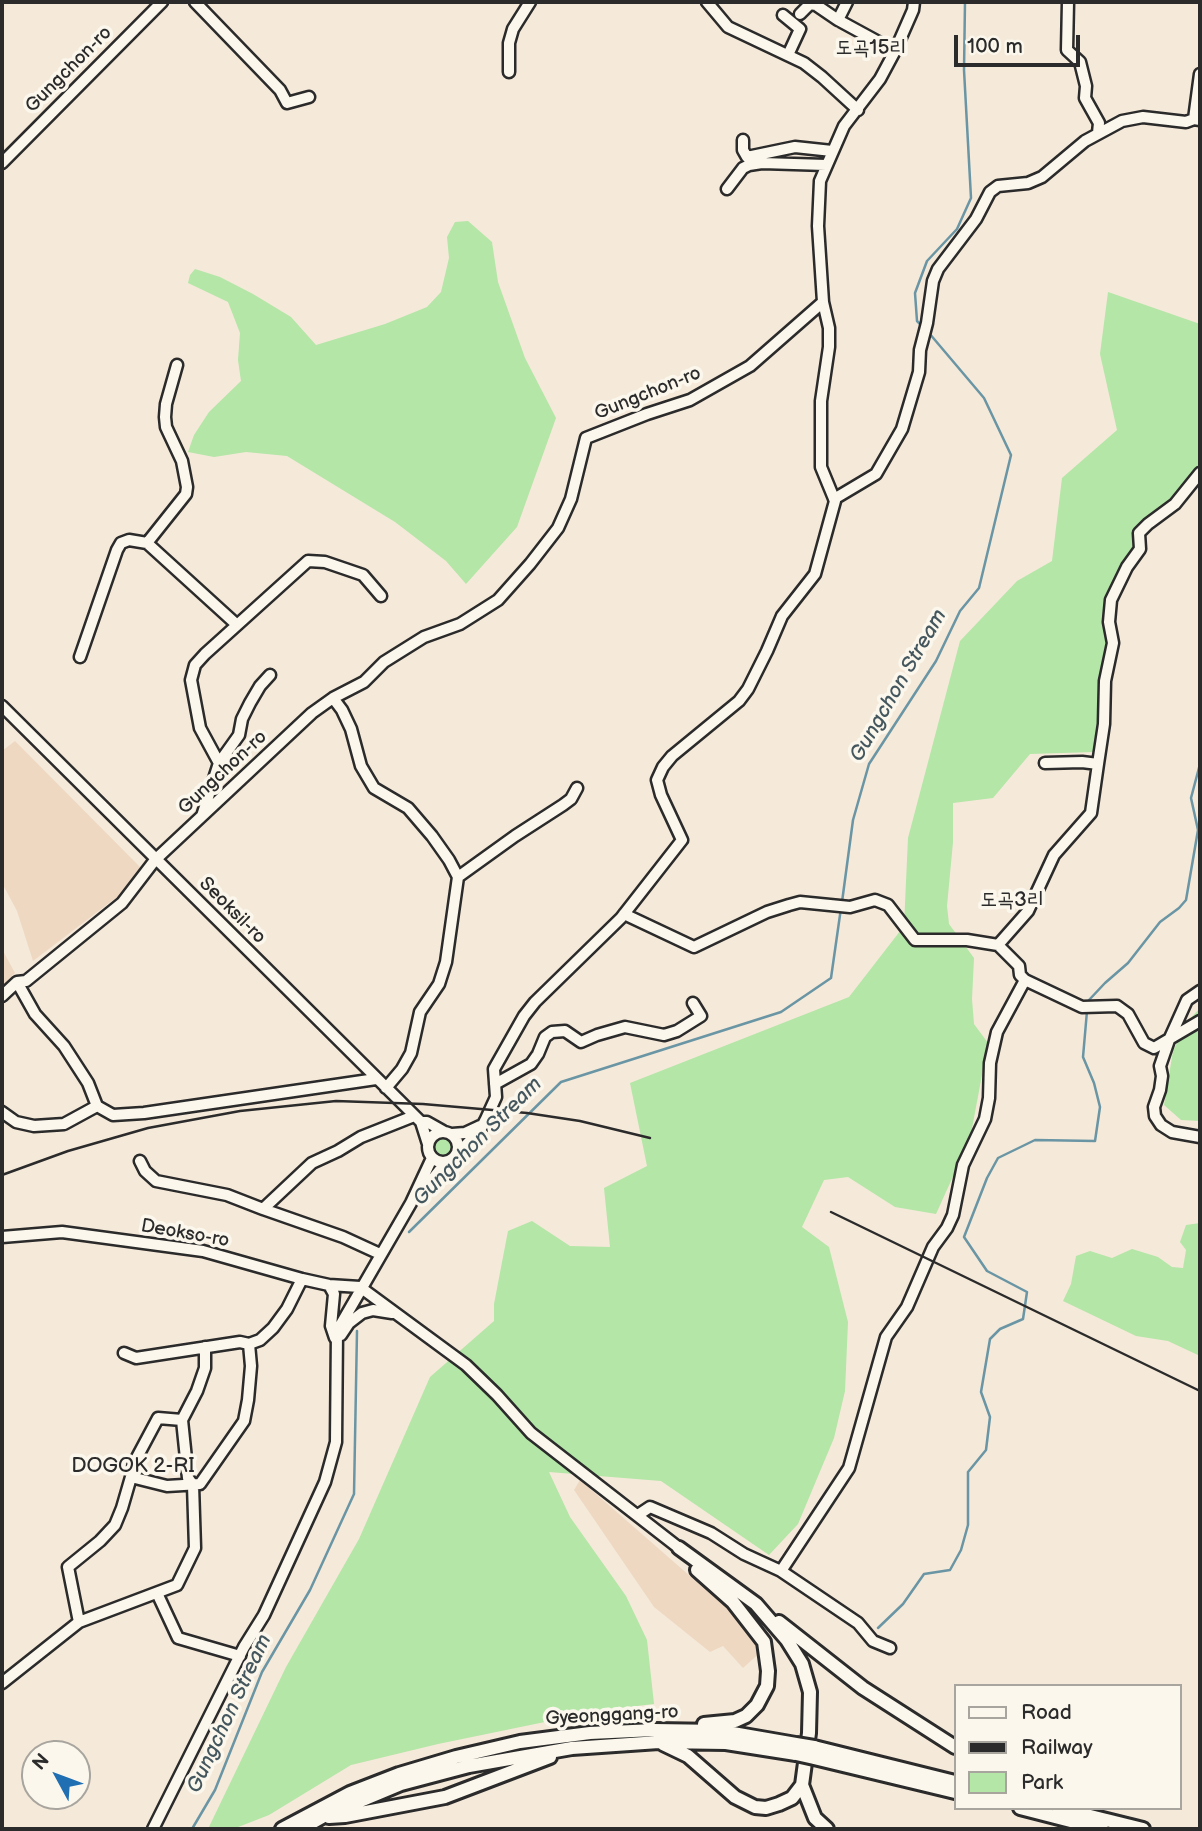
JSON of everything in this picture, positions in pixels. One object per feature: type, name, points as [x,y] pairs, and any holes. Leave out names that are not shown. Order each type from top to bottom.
[{"type":"main road","points":[[679,1548],[863,1688],[954,1746]]},
{"type":"main road","points":[[666,1730],[735,1721],[757,1706],[767,1686],[764,1642],[733,1602],[700,1573],[679,1548]]},
{"type":"main road","points":[[756,1604],[787,1640],[802,1664],[810,1692],[809,1733],[802,1785],[815,1818],[827,1829]]},
{"type":"main road","name":"Gyeonggang-ro","points":[[282,1829],[350,1793],[399,1774],[520,1742],[590,1733],[721,1731],[954,1782]]},
{"type":"main road","points":[[659,1742],[688,1756],[735,1797],[755,1807],[766,1808],[792,1798],[802,1785]]},
{"type":"main road","name":"Gyeonggang-ro","points":[[301,1829],[321,1817],[412,1781],[469,1766],[572,1748],[659,1742],[726,1743],[796,1749]]},
{"type":"main road","points":[[321,1817],[345,1816],[445,1797],[572,1748]]},
{"type":"main road","name":"Gyeonggang-ro","points":[[814,1752],[954,1791]]},
{"type":"main road","points":[[1028,1810],[1102,1829]]},
{"type":"main road","points":[[1066,1810],[1143,1829]]},
{"type":"main road","points":[[1086,1810],[1116,1823]]},
{"type":"street","name":"Gungchon-ro","points":[[2,163],[162,2]]},
{"type":"street","points":[[195,2],[280,90],[287,103],[309,97]]},
{"type":"street","points":[[509,72],[509,43],[513,29],[530,2]]},
{"type":"street","points":[[707,2],[729,27],[788,55],[822,77],[858,110]]},
{"type":"street","points":[[838,20],[847,2]]},
{"type":"street","points":[[411,1203],[480,1130],[496,1097],[494,1069],[524,1016],[624,914],[682,840],[659,788],[657,780],[663,767],[672,756],[739,701],[748,689],[782,616],[815,574],[834,499],[821,467],[821,401],[829,328],[823,302],[818,226],[820,181],[844,126],[880,79],[895,51],[914,2]]},
{"type":"street","points":[[1068,2],[1067,50],[1080,62],[1086,86],[1085,98],[1099,122],[1098,132]]},
{"type":"street","points":[[800,15],[810,4],[816,5],[895,51]]},
{"type":"street","points":[[783,15],[800,29],[788,55]]},
{"type":"street","points":[[834,499],[876,474],[902,429],[919,372],[920,349],[933,281],[938,269],[970,228],[990,192],[998,186],[1028,183],[1042,177],[1098,132],[1122,121],[1143,117],[1186,122],[1197,120],[1200,74]]},
{"type":"street","points":[[743,140],[743,150],[747,157],[795,147],[832,151]]},
{"type":"street","points":[[727,189],[743,168],[749,165],[826,165]]},
{"type":"street","name":"Gungchon-ro","points":[[2,996],[17,982],[26,981],[122,904],[155,860],[312,713],[333,698],[364,682],[384,662],[424,637],[460,624],[498,600],[558,528],[571,499],[586,438],[690,400],[750,366],[823,302]]},
{"type":"street","points":[[147,543],[183,499],[187,487],[165,417],[177,365]]},
{"type":"street","points":[[998,945],[1028,911],[1054,855],[1091,813],[1104,724],[1105,681],[1113,643],[1108,622],[1111,600],[1127,567],[1140,549],[1139,533],[1175,504],[1200,473]]},
{"type":"street","points":[[80,657],[117,550],[121,542],[129,540],[147,543],[236,624]]},
{"type":"street","points":[[219,763],[200,728],[191,680],[195,665],[236,624],[274,594],[308,561],[325,562],[363,575],[381,596]]},
{"type":"street","points":[[202,816],[219,763],[239,735],[242,719],[250,703],[270,675]]},
{"type":"street","points":[[333,698],[351,729],[361,766],[374,788],[408,808],[432,836],[458,877],[446,962],[439,984],[420,1012],[411,1053],[386,1088]]},
{"type":"street","name":"Seoksil-ro","points":[[2,706],[417,1119],[432,1158]]},
{"type":"street","points":[[1045,763],[1098,764]]},
{"type":"street","points":[[458,877],[563,805],[571,799],[577,788]]},
{"type":"street","points":[[624,914],[694,947],[767,912],[800,902],[847,906],[883,901],[915,940],[967,940],[998,945],[1019,966],[1020,975],[1025,981],[1082,1007],[1108,1004],[1117,1006],[1128,1014],[1144,1043],[1154,1048],[1200,1021]]},
{"type":"street","points":[[781,1571],[849,1468],[886,1337],[907,1307],[933,1247],[953,1215],[963,1165],[985,1119],[989,1098],[990,1063],[997,1032],[1025,981]]},
{"type":"street","points":[[17,982],[35,1014],[64,1046],[88,1083],[97,1106],[113,1115],[144,1113],[376,1079]]},
{"type":"street","points":[[1200,991],[1187,1000],[1169,1040],[1160,1066],[1162,1076],[1154,1107],[1154,1116],[1161,1125],[1172,1132],[1200,1137]]},
{"type":"street","points":[[495,1084],[531,1064],[545,1037],[552,1032],[565,1031],[581,1042],[625,1027],[664,1035],[677,1031],[701,1016],[694,1003]]},
{"type":"street","points":[[2,1112],[16,1122],[34,1126],[64,1124],[97,1106]]},
{"type":"street","points":[[263,1209],[312,1163],[361,1137],[417,1119],[447,1133],[458,1142],[451,1159]]},
{"type":"street","points":[[428,1144],[433,1135],[476,1129],[485,1121]]},
{"type":"street","points":[[153,1829],[240,1656],[264,1615],[325,1482],[337,1442],[337,1331],[360,1287],[411,1203],[432,1158],[451,1159]]},
{"type":"street","points":[[140,1161],[145,1171],[156,1181],[227,1195],[342,1237],[380,1254]]},
{"type":"street","name":"Deokso-ro","points":[[2,1237],[62,1233],[203,1251],[302,1279],[329,1285],[360,1287]]},
{"type":"street","points":[[124,1353],[136,1358],[240,1342],[249,1344],[260,1340],[273,1328],[287,1308],[302,1279]]},
{"type":"street","points":[[329,1285],[334,1294],[331,1326],[337,1341]]},
{"type":"street","points":[[360,1287],[467,1364],[531,1433],[679,1548]]},
{"type":"street","points":[[337,1341],[349,1324],[362,1313],[373,1310],[399,1316]]},
{"type":"street","points":[[131,1477],[167,1486],[200,1484],[244,1421],[251,1366],[249,1344]]},
{"type":"street","points":[[2,1683],[79,1622],[177,1585],[195,1548],[193,1485],[188,1478],[182,1420],[197,1391],[205,1367],[205,1347]]},
{"type":"street","points":[[79,1622],[68,1567],[115,1525],[134,1463],[158,1418],[182,1420]]},
{"type":"street","points":[[638,1515],[650,1507],[686,1524],[698,1526],[767,1566],[781,1571],[858,1623],[873,1641],[890,1648]]},
{"type":"street","points":[[158,1593],[178,1638],[240,1656]]},
{"type":"shaded area","points":[[15,741],[141,868],[117,897],[33,961],[17,911],[2,883],[2,751]]},
{"type":"shaded area","points":[[2,949],[15,973],[2,986]]},
{"type":"shaded area","points":[[580,1480],[753,1631],[763,1650],[743,1668],[723,1646],[710,1652],[654,1607],[574,1490]]},
{"type":"green space","points":[[468,221],[492,242],[498,282],[525,358],[556,418],[517,527],[466,584],[446,561],[395,522],[287,456],[246,452],[214,457],[188,452],[194,435],[209,412],[241,381],[238,360],[240,333],[228,302],[188,283],[195,269],[220,277],[291,317],[316,345],[385,324],[427,307],[441,292],[449,258],[447,237],[455,222]]},
{"type":"green space","points":[[1108,292],[1200,324],[1200,466],[1191,473],[1115,580],[1105,613],[1110,698],[1094,752],[1030,754],[993,798],[953,803],[953,842],[947,906],[949,924],[974,958],[974,1024],[988,1043],[970,1139],[936,1214],[895,1207],[848,1177],[824,1180],[802,1227],[829,1247],[848,1322],[845,1391],[834,1438],[798,1524],[769,1555],[661,1481],[549,1472],[570,1517],[626,1596],[647,1640],[654,1704],[603,1710],[351,1765],[269,1815],[233,1829],[208,1829],[286,1667],[359,1539],[430,1377],[494,1321],[494,1304],[508,1231],[532,1221],[570,1246],[610,1247],[604,1188],[647,1166],[630,1083],[849,997],[904,926],[908,838],[960,641],[1017,581],[1052,561],[1062,478],[1117,430],[1100,354]]},
{"type":"green space","points":[[1200,1008],[1200,1121],[1181,1120],[1164,1105],[1173,1051],[1188,1021]]},
{"type":"green space","points":[[440,1139],[446,1139],[451,1147],[449,1153],[440,1155],[435,1150],[435,1144]]},
{"type":"green space","points":[[1200,1223],[1200,1356],[1168,1341],[1136,1336],[1063,1301],[1071,1284],[1076,1256],[1090,1251],[1112,1258],[1132,1249],[1158,1257],[1172,1267],[1183,1268],[1186,1250],[1180,1242],[1186,1225]]},
{"type":"waterway","name":"Gungchon Stream","points":[[922,326],[917,321],[915,293],[927,261],[957,229],[971,198],[964,70],[965,2]]},
{"type":"waterway","name":"Gungchon Stream","points":[[842,902],[853,820],[869,764],[936,661],[960,611],[979,588],[1011,455],[984,398],[929,333]]},
{"type":"waterway","points":[[1088,1004],[1105,983],[1128,963],[1160,922],[1186,900],[1198,830],[1191,798],[1200,764]]},
{"type":"waterway","name":"Gungchon Stream","points":[[409,1232],[561,1082],[781,1012],[831,978],[841,908]]},
{"type":"waterway","points":[[878,1628],[903,1604],[924,1574],[950,1570],[961,1550],[968,1525],[968,1472],[986,1450],[990,1417],[981,1392],[990,1339],[1000,1329],[1023,1319],[1027,1292],[987,1271],[964,1237],[987,1178],[998,1158],[1035,1140],[1095,1141],[1100,1107],[1083,1057],[1087,1011]]},
{"type":"waterway","name":"Gungchon Stream","points":[[192,1829],[215,1790],[262,1672],[310,1590],[354,1494],[357,1331]]},
{"type":"railway","points":[[2,1175],[68,1151],[148,1128],[240,1111],[336,1101],[423,1104],[527,1113],[580,1121],[650,1138]]},
{"type":"railway","points":[[831,1212],[1200,1391]]},
{"type":"district","name":"도곡15리","points":[[871,49]]},
{"type":"district","name":"도곡3리","points":[[1012,901]]},
{"type":"district","name":"DOGOK 2-RI","points":[[133,1467]]}]
